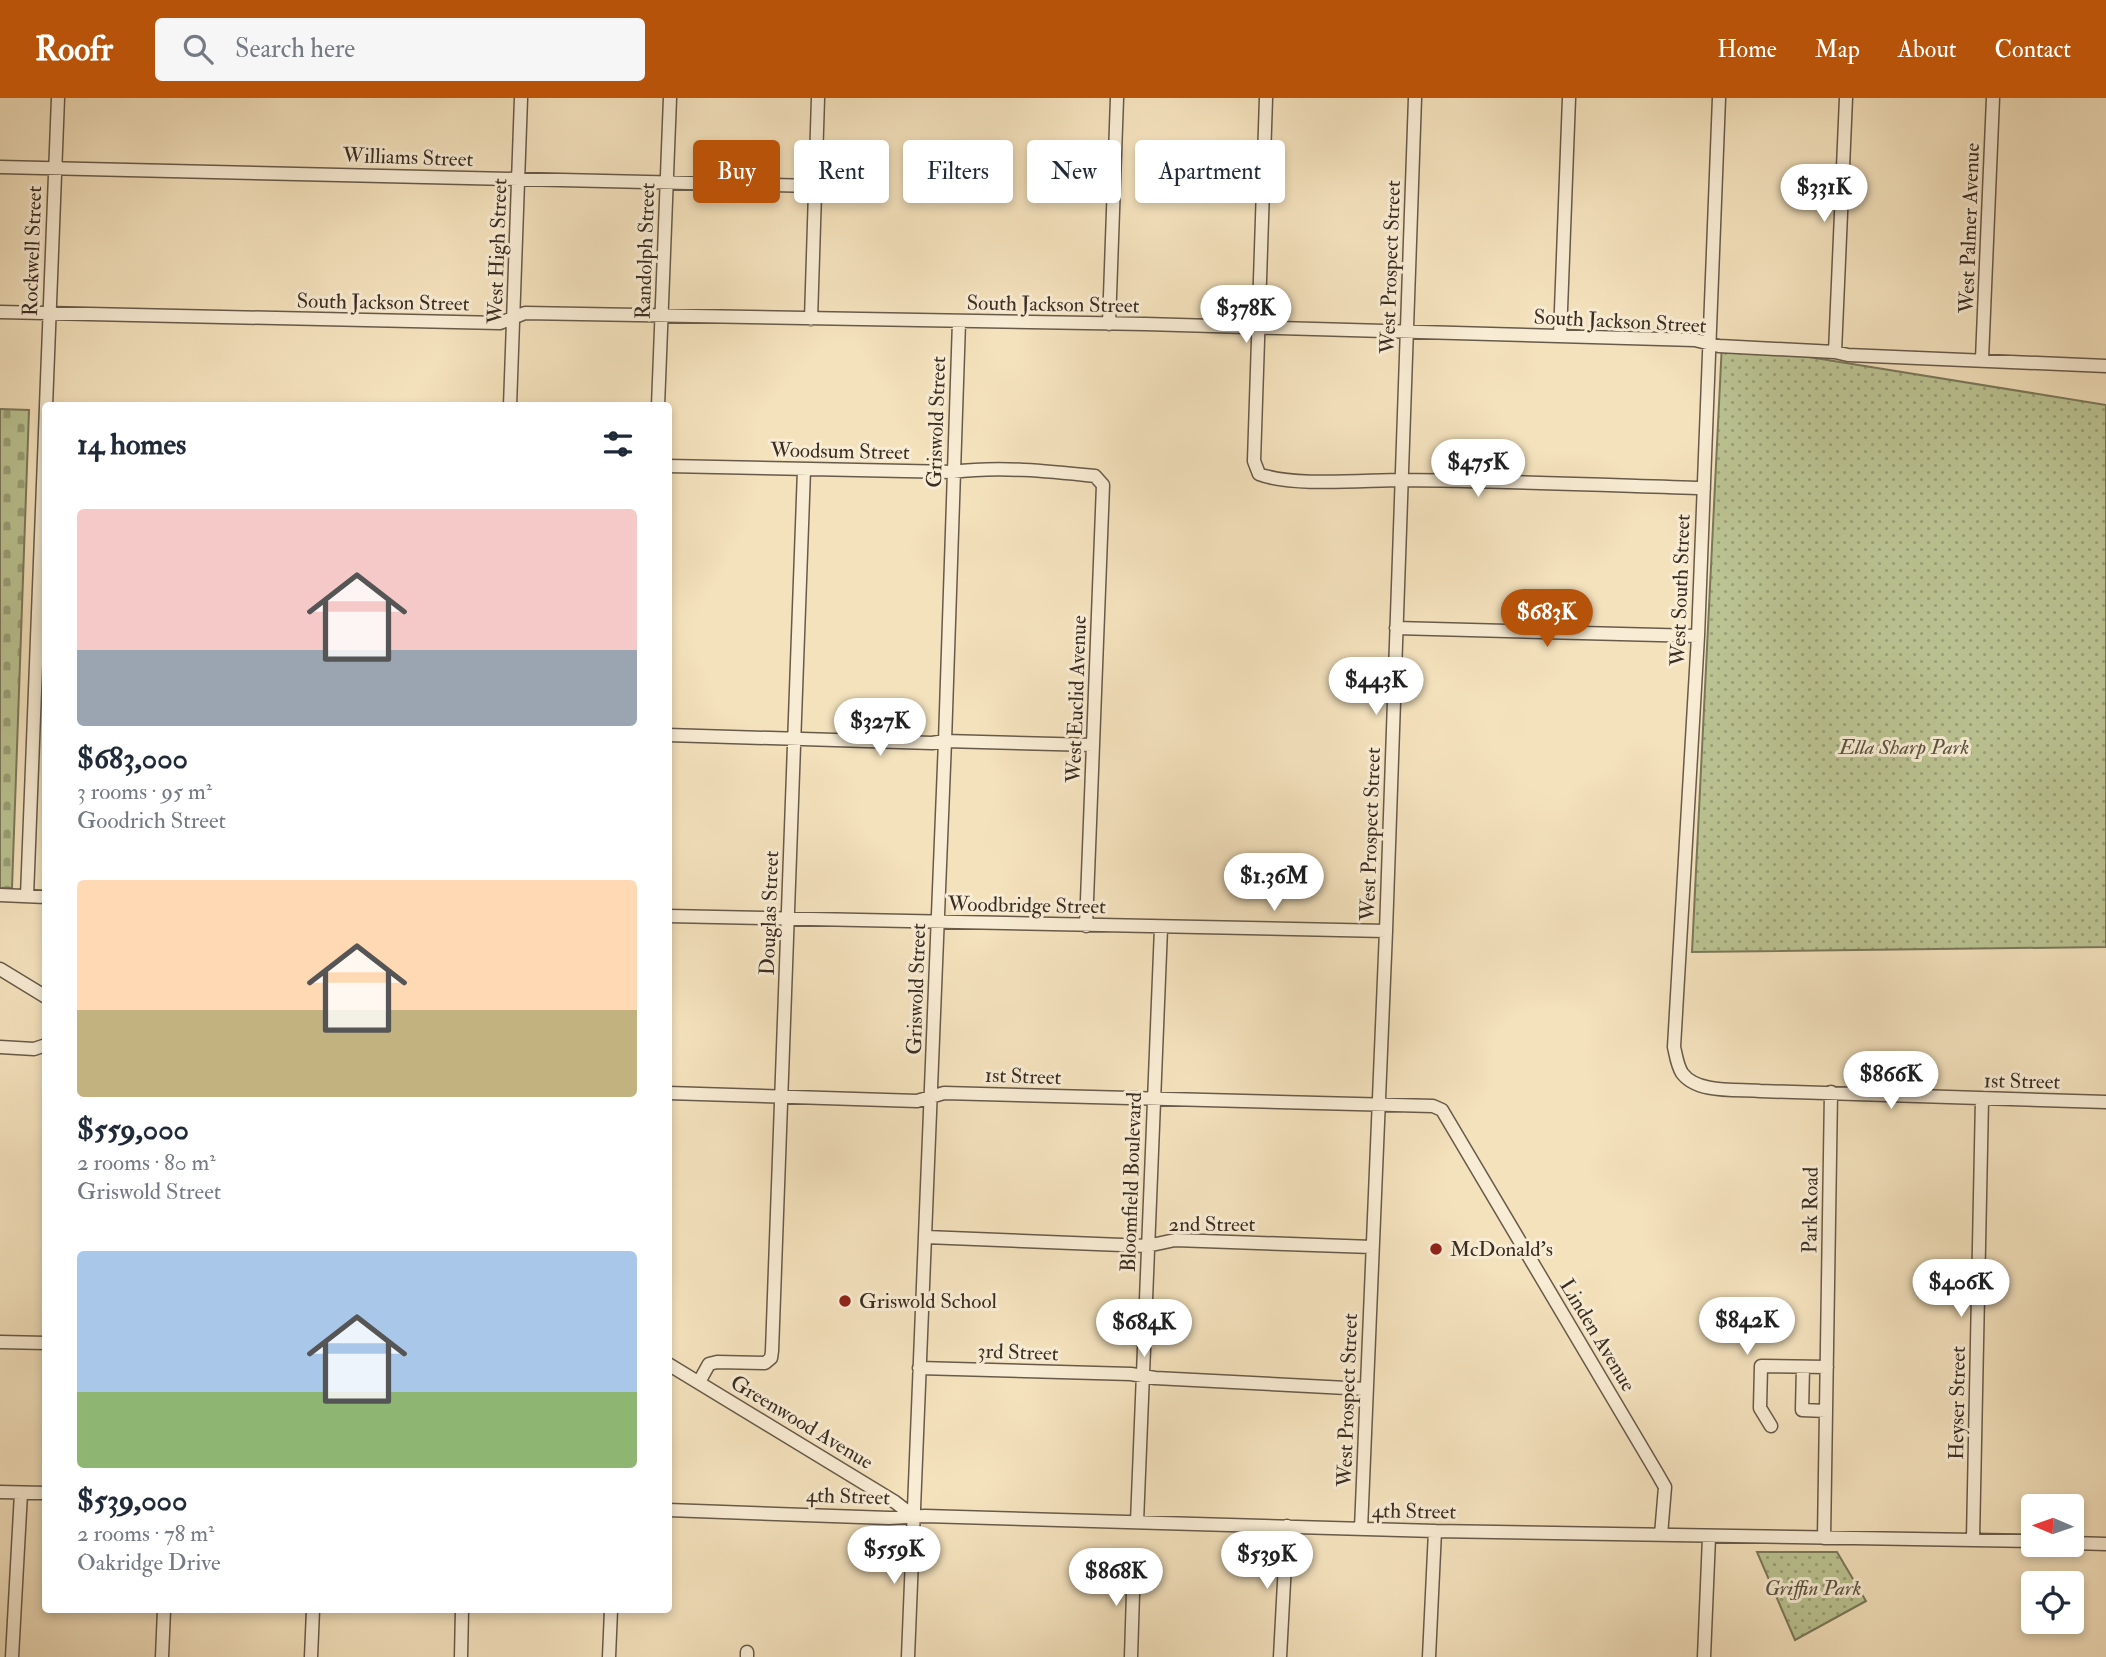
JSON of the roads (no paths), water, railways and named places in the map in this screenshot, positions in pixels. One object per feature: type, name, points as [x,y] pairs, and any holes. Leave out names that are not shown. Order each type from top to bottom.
[{"type":"street","name":"Rockwell Street","points":[[46,402],[58,98]]},
{"type":"street","name":"West High Street","points":[[510,402],[521,98]]},
{"type":"street","name":"Randolph Street","points":[[658,402],[670,98]]},
{"type":"street","points":[[817,140],[818,98]]},
{"type":"street","points":[[1109,324],[1117,98]]},
{"type":"street","points":[[1266,98],[1254,461],[1259,474],[1270,479],[1315,481],[1402,480],[1704,488]]},
{"type":"street","name":"West Prospect Street","points":[[1361,1529],[1415,98]]},
{"type":"street","points":[[1560,336],[1569,98]]},
{"type":"street","name":"West South Street","points":[[1688,1079],[1681,1072],[1674,1046],[1698,636],[1719,98]]},
{"type":"street","points":[[1835,352],[1846,98]]},
{"type":"street","name":"West Palmer Avenue","points":[[1982,359],[1993,98]]},
{"type":"street","name":"Williams Street","points":[[0,167],[794,186]]},
{"type":"street","points":[[811,319],[814,203]]},
{"type":"street","name":"South Jackson Street","points":[[0,312],[486,323],[500,323],[525,313],[1407,331],[1695,340],[1848,355],[2106,366]]},
{"type":"street","name":"Griswold Street","points":[[908,1657],[959,322]]},
{"type":"street","name":"Woodsum Street","points":[[672,466],[1061,472],[1094,476]]},
{"type":"street","name":"Douglas Street","points":[[699,1382],[709,1364],[765,1363],[771,1358],[804,470]]},
{"type":"street","name":"West Euclid Avenue","points":[[1086,926],[1103,485],[1094,476]]},
{"type":"street","name":"Rockwell Street","points":[[27,896],[40,749],[42,603]]},
{"type":"street","points":[[1396,628],[1698,636]]},
{"type":"street","points":[[672,735],[1093,745]]},
{"type":"street","points":[[0,895],[42,897]]},
{"type":"street","name":"Woodbridge Street","points":[[672,916],[1385,931]]},
{"type":"street","name":"Bloomfield Boulevard","points":[[1137,1522],[1161,928]]},
{"type":"street","points":[[0,969],[42,995]]},
{"type":"street","points":[[0,1047],[34,1049],[42,1046]]},
{"type":"street","name":"1st Street","points":[[1688,1079],[1709,1087],[1760,1091],[2106,1102]]},
{"type":"street","name":"Park Road","points":[[1824,1538],[1831,1092]]},
{"type":"street","name":"1st Street","points":[[672,1093],[917,1101],[944,1093],[1377,1104]]},
{"type":"street","name":"Heyser Street","points":[[1973,1539],[1982,1099]]},
{"type":"street","name":"Linden Avenue","points":[[1377,1104],[1433,1106],[1442,1110],[1665,1487],[1661,1535]]},
{"type":"street","name":"2nd Street","points":[[926,1237],[1147,1246],[1174,1240],[1372,1247]]},
{"type":"street","points":[[0,1342],[42,1343]]},
{"type":"street","name":"Greenwood Avenue","points":[[672,1366],[895,1502],[913,1516]]},
{"type":"street","points":[[1771,1426],[1760,1408],[1761,1366],[1827,1367]]},
{"type":"street","points":[[1803,1367],[1802,1410],[1826,1411]]},
{"type":"street","name":"3rd Street","points":[[919,1368],[1143,1376],[1366,1389]]},
{"type":"street","points":[[0,1492],[42,1493]]},
{"type":"street","points":[[12,1657],[22,1493]]},
{"type":"street","name":"4th Street","points":[[672,1510],[1435,1531],[2021,1541]]},
{"type":"street","points":[[1280,1657],[1287,1526]]},
{"type":"street","points":[[1429,1657],[1435,1531]]},
{"type":"street","points":[[1704,1657],[1709,1537]]},
{"type":"street","points":[[2084,1543],[2106,1544]]},
{"type":"street","points":[[1131,1657],[1134,1561]]},
{"type":"street","points":[[162,1657],[164,1613]]},
{"type":"street","points":[[311,1657],[313,1613]]},
{"type":"street","points":[[461,1657],[463,1613]]},
{"type":"street","points":[[610,1657],[611,1613]]},
{"type":"place","name":"McDonald's","points":[[1436,1249]]},
{"type":"place","name":"Griswold School","points":[[845,1301]]},
{"type":"park label","name":"Ella Sharp Park","points":[[1904,747]]},
{"type":"park label","name":"Griffin Park","points":[[1813,1588]]}]
